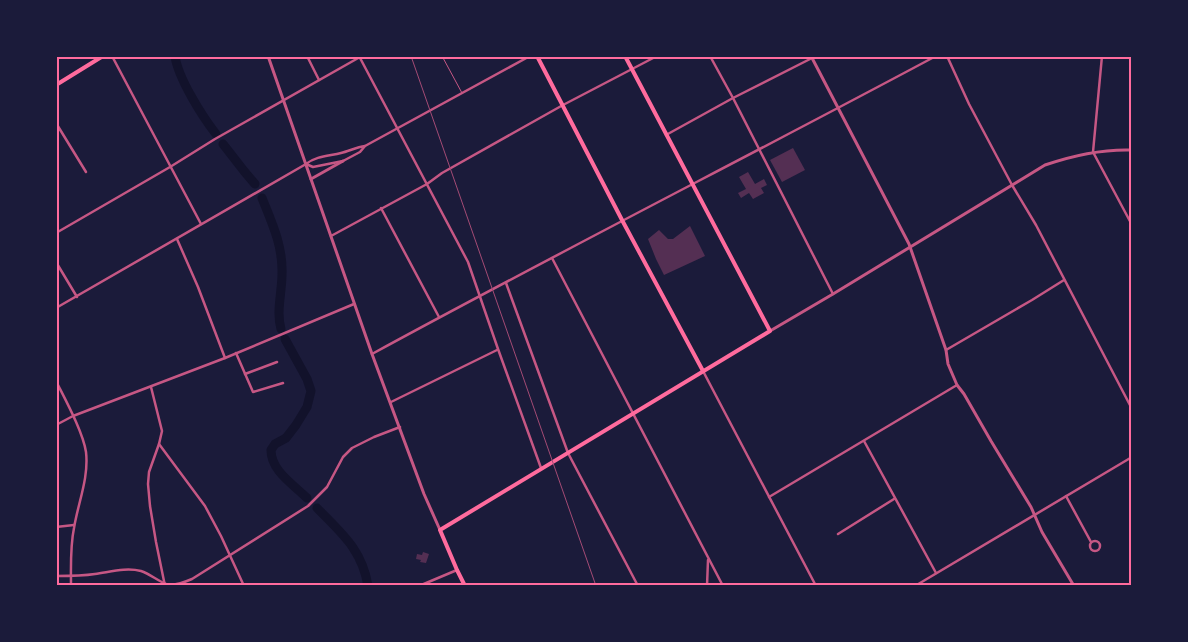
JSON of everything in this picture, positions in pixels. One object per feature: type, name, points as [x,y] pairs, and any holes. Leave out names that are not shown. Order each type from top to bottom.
[{"type":"main road","points":[[56,85],[103,56]]},
{"type":"main road","points":[[537,56],[703,371]]},
{"type":"main road","points":[[465,586],[440,530],[770,331],[626,56]]},
{"type":"street","points":[[112,56],[201,224]]},
{"type":"street","points":[[268,56],[356,303],[372,354],[424,494],[440,530]]},
{"type":"street","points":[[307,56],[319,80]]},
{"type":"street","points":[[56,233],[360,56],[468,262],[541,468]]},
{"type":"street","points":[[56,308],[312,160],[365,146],[530,56]]},
{"type":"street","points":[[331,236],[427,184],[442,172],[563,105],[658,56]]},
{"type":"street","points":[[710,56],[833,294]]},
{"type":"street","points":[[372,354],[622,220],[936,56]]},
{"type":"street","points":[[947,56],[969,104],[1012,185],[1036,225],[1132,409]]},
{"type":"street","points":[[1102,56],[1093,152],[1132,225]]},
{"type":"street","points":[[666,135],[813,57],[910,247],[946,350],[948,364],[957,385],[1031,507],[1042,532],[1074,586]]},
{"type":"street","points":[[56,123],[86,172]]},
{"type":"street","points":[[311,179],[360,152],[365,146]]},
{"type":"street","points":[[770,331],[1046,165],[1093,152],[1132,150]]},
{"type":"street","points":[[306,164],[313,167],[343,160]]},
{"type":"street","points":[[380,208],[439,318]]},
{"type":"street","points":[[177,239],[198,287],[225,358]]},
{"type":"street","points":[[552,258],[722,585]]},
{"type":"street","points":[[56,262],[77,297]]},
{"type":"street","points":[[946,350],[1064,280]]},
{"type":"street","points":[[506,283],[568,453],[638,586]]},
{"type":"street","points":[[56,425],[73,416],[236,354],[356,303]]},
{"type":"street","points":[[391,402],[498,349]]},
{"type":"street","points":[[236,354],[253,392],[283,383]]},
{"type":"street","points":[[245,374],[278,362]]},
{"type":"street","points":[[703,371],[816,586]]},
{"type":"street","points":[[56,381],[73,416],[84,443],[86,454],[84,488],[71,543],[70,586]]},
{"type":"street","points":[[769,497],[957,385]]},
{"type":"street","points":[[151,387],[162,431],[149,472],[148,484],[156,542],[165,585]]},
{"type":"street","points":[[56,576],[131,570],[152,576],[165,585],[192,579],[308,506],[327,487],[343,457],[348,452],[374,437],[400,427]]},
{"type":"street","points":[[864,441],[936,573]]},
{"type":"street","points":[[159,444],[205,506],[244,586]]},
{"type":"street","points":[[915,586],[1132,457]]},
{"type":"street","points":[[1066,496],[1091,542],[1092,550],[1100,548],[1099,542],[1091,542]]},
{"type":"street","points":[[838,534],[895,499]]},
{"type":"street","points":[[56,527],[74,525]]},
{"type":"street","points":[[707,586],[708,558]]},
{"type":"street","points":[[419,586],[457,570]]},
{"type":"lane","points":[[442,56],[462,94]]},
{"type":"building","points":[[793,148],[805,170],[782,182],[770,160]]},
{"type":"building","points":[[748,172],[755,184],[764,179],[767,185],[761,188],[764,193],[753,199],[749,193],[741,198],[738,193],[746,189],[739,177]]},
{"type":"building","points":[[690,226],[705,256],[664,275],[648,239],[659,230],[668,239],[673,239]]},
{"type":"building","points":[[423,552],[429,554],[426,563],[416,559],[417,554],[422,555]]},
{"type":"waterway","points":[[175,56],[186,86],[216,134]]},
{"type":"waterway","points":[[223,144],[255,184]]},
{"type":"waterway","points":[[262,198],[281,254],[282,274],[279,309],[281,329]]},
{"type":"waterway","points":[[285,339],[307,379],[311,391],[307,407],[296,425],[286,438],[275,444],[271,450],[272,458],[284,477],[307,498]]},
{"type":"waterway","points":[[317,508],[356,552],[368,586]]},
{"type":"railway","points":[[411,56],[596,586]]}]
